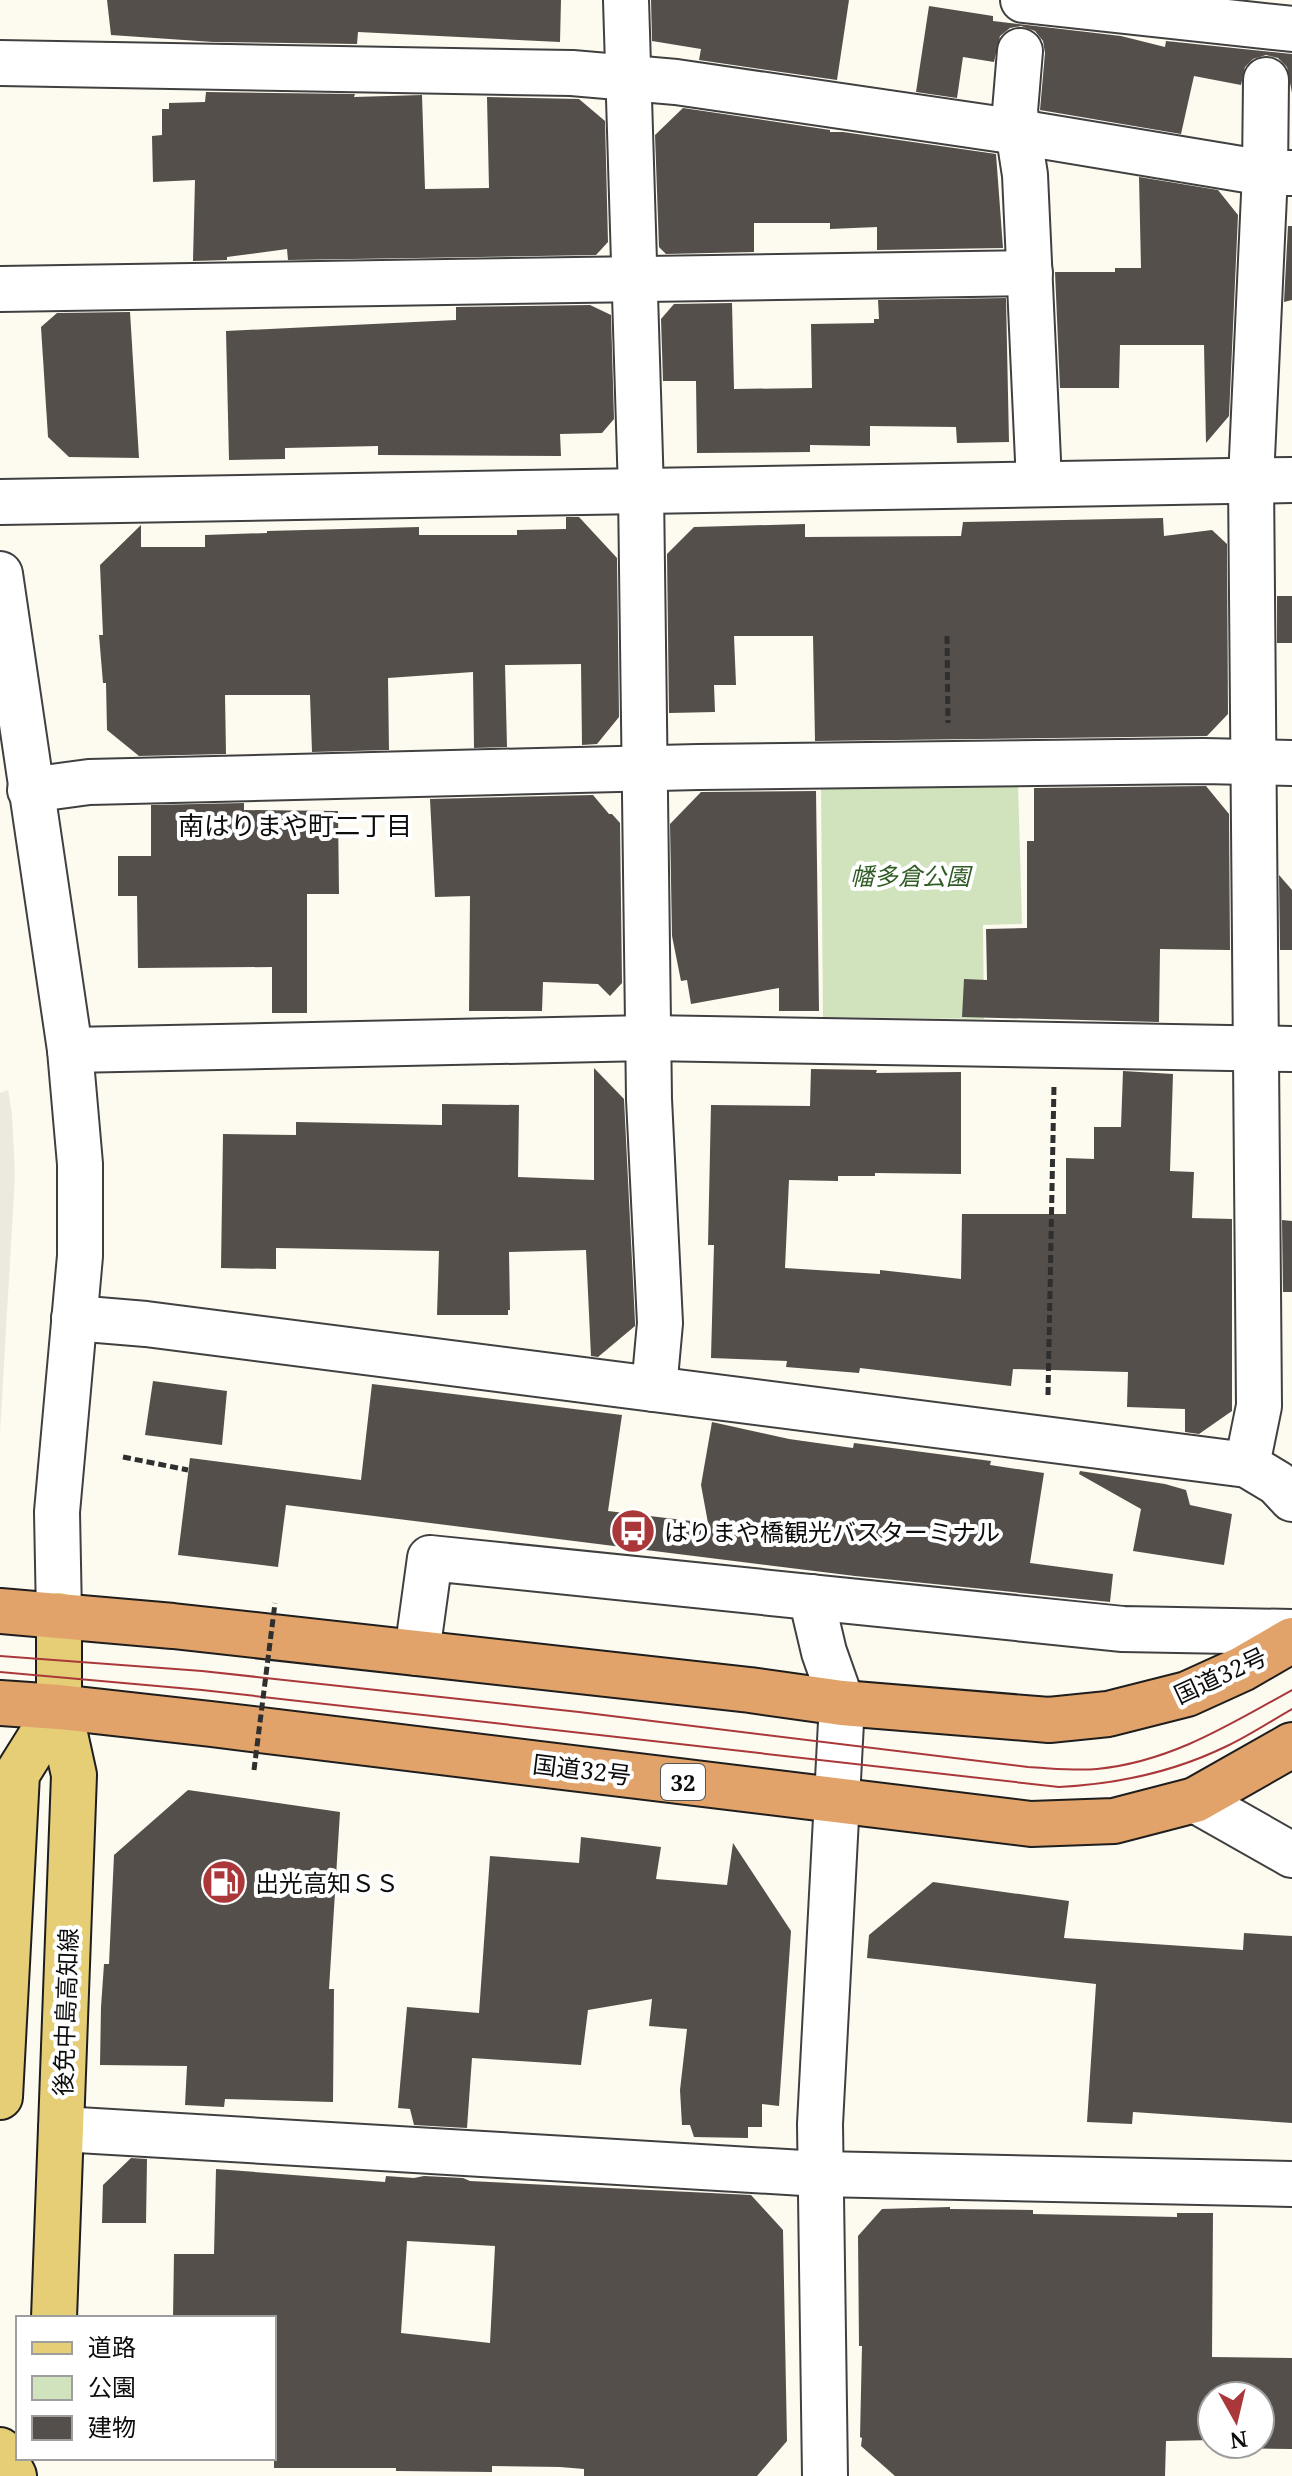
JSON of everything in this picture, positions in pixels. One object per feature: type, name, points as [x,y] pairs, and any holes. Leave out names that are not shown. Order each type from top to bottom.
[{"type":"highway","name":"国道32号","points":[[0,1611],[417,1653],[842,1703],[1049,1720],[1108,1714],[1187,1694],[1242,1669],[1292,1640]]},
{"type":"highway","name":"国道32号","points":[[0,1703],[59,1707],[1031,1824],[1114,1821],[1195,1800],[1292,1745]]},
{"type":"main road","name":"後免中島高知線","points":[[54,2316],[74,1775],[59,1707],[59,1615]]},
{"type":"main road","points":[[0,2097],[17,1774],[59,1707]]},
{"type":"main road","points":[[0,2450],[14,2476]]},
{"type":"street","points":[[626,0],[641,491],[648,1038],[660,1323],[654,1389]]},
{"type":"street","points":[[1025,0],[1292,29]]},
{"type":"street","points":[[1020,51],[1015,111],[1025,175],[1039,482]]},
{"type":"street","points":[[0,63],[572,73],[628,77],[1018,132],[1278,173]]},
{"type":"street","points":[[1247,1465],[1259,1406],[1274,1049],[1271,479],[1278,173],[1266,80]]},
{"type":"street","points":[[0,289],[1030,273]]},
{"type":"street","points":[[0,502],[1271,479]]},
{"type":"street","points":[[0,574],[6,672],[30,790],[70,1050],[80,1164],[80,1256],[57,1512],[59,1615]]},
{"type":"street","points":[[30,790],[82,782],[646,768],[1272,763]]},
{"type":"street","points":[[70,1050],[648,1038],[1274,1049]]},
{"type":"street","points":[[74,1318],[146,1324],[1247,1465],[1277,1483],[1292,1499]]},
{"type":"street","points":[[417,1653],[430,1558],[1123,1629],[1292,1632]]},
{"type":"street","points":[[811,1597],[824,1652],[842,1703],[820,2124],[825,2476]]},
{"type":"street","points":[[1195,1800],[1292,1855]]},
{"type":"street","points":[[61,2129],[820,2174],[1292,2184]]},
{"type":"path","points":[[947,636],[949,764]]},
{"type":"path","points":[[1047,1440],[1054,1046]]},
{"type":"path","points":[[123,1457],[188,1470]]},
{"type":"path","points":[[254,1770],[275,1603]]},
{"type":"green space","name":"幡多倉公園","points":[[1018,784],[1022,924],[983,925],[984,1019],[823,1017],[821,787]]},
{"type":"shaded area","points":[[8,1090],[15,1176],[0,1432],[0,1093]]},
{"type":"building","points":[[107,0],[561,0],[560,42],[358,32],[357,44],[213,42],[111,35]]},
{"type":"building","points":[[651,0],[849,0],[837,80],[699,60],[701,49],[652,41]]},
{"type":"building","points":[[929,6],[993,16],[993,21],[1121,36],[1165,47],[1166,41],[1292,54],[1292,93],[1287,67],[1278,58],[1266,55],[1253,59],[1245,67],[1241,85],[1194,76],[1181,134],[1040,110],[1045,53],[1043,41],[1035,31],[1021,26],[1010,28],[1000,36],[994,62],[963,57],[957,98],[916,92]]},
{"type":"building","points":[[206,92],[355,94],[354,97],[422,95],[425,189],[489,188],[487,97],[579,99],[605,121],[608,242],[596,255],[288,260],[287,249],[227,257],[227,260],[193,261],[195,180],[153,182],[152,136],[162,135],[162,109],[169,109],[169,103],[205,102]]},
{"type":"building","points":[[683,108],[996,154],[1003,248],[877,250],[877,227],[830,229],[830,223],[754,223],[754,252],[666,254],[659,247],[655,135]]},
{"type":"building","points":[[1139,177],[1218,190],[1238,215],[1229,416],[1206,443],[1204,345],[1120,345],[1119,388],[1060,388],[1055,272],[1115,272],[1115,268],[1141,268]]},
{"type":"building","points":[[1288,226],[1292,226],[1292,300],[1284,302]]},
{"type":"building","points":[[1006,298],[1009,442],[957,443],[956,427],[870,426],[870,446],[810,445],[810,452],[697,453],[696,381],[663,381],[661,319],[674,304],[732,303],[734,389],[812,388],[811,324],[874,323],[874,319],[879,319],[878,300]]},
{"type":"building","points":[[590,305],[611,315],[614,419],[602,433],[560,434],[561,456],[378,455],[378,446],[285,448],[285,459],[229,460],[226,331],[456,320],[456,307]]},
{"type":"building","points":[[130,312],[139,458],[69,457],[48,437],[41,327],[57,313]]},
{"type":"building","points":[[566,517],[579,517],[617,558],[619,717],[597,744],[582,745],[581,664],[505,665],[507,747],[474,748],[473,672],[388,678],[389,750],[312,752],[310,695],[225,695],[226,754],[139,756],[107,730],[106,683],[103,683],[99,635],[103,635],[100,565],[141,525],[141,547],[205,547],[205,535],[267,531],[419,527],[419,535],[517,535],[517,530],[566,529]]},
{"type":"building","points":[[1163,518],[1164,536],[1212,530],[1227,544],[1228,714],[1207,736],[815,741],[813,636],[734,636],[736,685],[714,685],[715,712],[669,713],[667,554],[694,527],[805,524],[805,537],[961,536],[963,522]]},
{"type":"building","points":[[1277,596],[1292,596],[1292,643],[1277,643]]},
{"type":"building","points":[[1206,786],[1229,814],[1230,950],[1160,949],[1159,1022],[962,1017],[964,979],[987,980],[986,929],[1027,928],[1027,841],[1034,841],[1034,788]]},
{"type":"building","points":[[816,791],[819,1011],[779,1011],[779,988],[691,1004],[687,980],[681,981],[672,936],[670,824],[701,792]]},
{"type":"building","points":[[593,795],[620,823],[622,983],[610,996],[598,984],[543,982],[542,1011],[469,1011],[470,896],[435,897],[430,799]]},
{"type":"building","points":[[244,803],[244,810],[338,811],[339,894],[307,894],[307,1013],[272,1013],[272,967],[138,968],[137,896],[118,896],[118,856],[151,856],[151,805]]},
{"type":"building","points":[[1279,875],[1292,890],[1292,950],[1280,950]]},
{"type":"building","points":[[594,1068],[624,1099],[635,1322],[635,1326],[598,1357],[591,1356],[586,1250],[509,1252],[508,1315],[437,1315],[439,1251],[276,1248],[276,1269],[221,1268],[223,1134],[296,1135],[296,1122],[442,1125],[442,1104],[519,1105],[518,1177],[594,1180]]},
{"type":"building","points":[[811,1069],[877,1070],[876,1073],[961,1072],[961,1174],[875,1173],[875,1176],[838,1176],[838,1181],[789,1180],[785,1268],[880,1274],[880,1270],[961,1279],[962,1214],[1066,1214],[1066,1158],[1094,1159],[1094,1127],[1121,1127],[1123,1071],[1173,1074],[1170,1171],[1194,1172],[1192,1218],[1232,1219],[1232,1411],[1199,1434],[1185,1432],[1185,1409],[1127,1407],[1128,1372],[1013,1369],[1011,1386],[860,1368],[859,1373],[786,1367],[787,1361],[711,1358],[714,1245],[708,1245],[711,1105],[810,1106]]},
{"type":"building","points":[[1282,1220],[1292,1221],[1292,1292],[1283,1292]]},
{"type":"building","points":[[153,1381],[227,1391],[222,1445],[145,1435]]},
{"type":"building","points":[[372,1384],[622,1415],[608,1511],[708,1523],[701,1485],[712,1422],[789,1439],[853,1448],[854,1443],[991,1461],[990,1465],[1044,1473],[1030,1563],[1113,1574],[1110,1602],[855,1576],[286,1505],[278,1567],[178,1555],[190,1458],[361,1480]]},
{"type":"building","points":[[1080,1471],[1165,1484],[1186,1490],[1190,1505],[1232,1514],[1224,1565],[1133,1551],[1141,1509],[1079,1474]]},
{"type":"building","points":[[188,1790],[340,1812],[329,1989],[334,1989],[333,2102],[225,2099],[224,2107],[185,2105],[187,2066],[100,2065],[101,2007],[104,1964],[109,1964],[114,1855]]},
{"type":"building","points":[[581,1837],[661,1847],[656,1879],[727,1885],[733,1843],[791,1931],[779,2106],[762,2104],[762,2127],[748,2127],[748,2138],[694,2137],[690,2125],[682,2125],[680,2090],[687,2029],[649,2026],[652,1999],[588,2010],[581,2065],[472,2058],[467,2128],[414,2125],[410,2109],[398,2108],[407,2007],[479,2013],[490,1856],[579,1863]]},
{"type":"building","points":[[933,1882],[1069,1901],[1064,1938],[1243,1950],[1244,1933],[1292,1936],[1292,2123],[1133,2112],[1132,2124],[1087,2122],[1096,1984],[867,1958],[869,1935]]},
{"type":"building","points":[[131,2158],[147,2159],[146,2223],[102,2223],[103,2185]]},
{"type":"building","points":[[216,2169],[385,2182],[386,2176],[424,2176],[751,2195],[783,2230],[787,2441],[757,2476],[584,2476],[584,2469],[560,2467],[492,2466],[492,2472],[274,2468],[276,2316],[173,2316],[174,2254],[214,2254]],"holes":[[[407,2241],[495,2246],[490,2343],[401,2333]]]},
{"type":"building","points":[[950,2207],[1033,2210],[1033,2214],[1177,2217],[1177,2213],[1213,2213],[1212,2357],[1292,2358],[1292,2449],[1276,2449],[1276,2380],[1196,2380],[1196,2440],[1166,2441],[1165,2476],[895,2476],[861,2446],[860,2437],[862,2346],[859,2346],[858,2236],[882,2209]]},
{"type":"tram line","points":[[0,1656],[202,1671],[1071,1770],[1124,1765],[1174,1750],[1222,1729],[1292,1690]]},
{"type":"tram line","points":[[0,1672],[202,1690],[1059,1787],[1124,1780],[1187,1763],[1236,1742],[1292,1709]]},
{"type":"place","name":"はりまや橋観光バスターミナル","points":[[633,1531]]},
{"type":"place","name":"出光高知ＳＳ","points":[[224,1882]]},
{"type":"district","name":"南はりまや町二丁目","points":[[295,825]]}]
